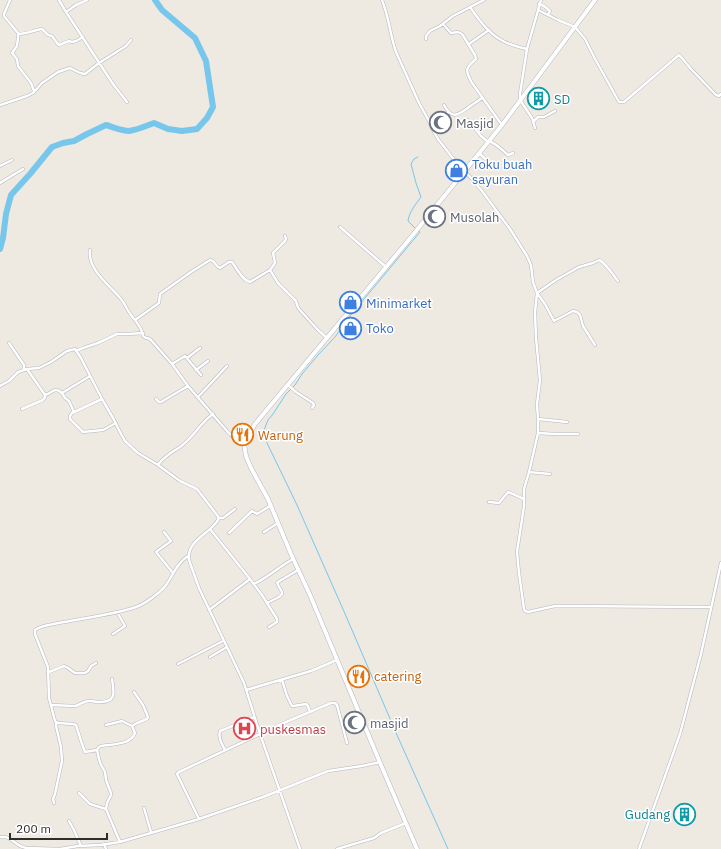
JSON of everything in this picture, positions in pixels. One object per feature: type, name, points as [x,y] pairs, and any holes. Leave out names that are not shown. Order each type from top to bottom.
[{"type":"street","points":[[10,0],[4,14],[18,36],[17,46],[12,53],[18,66],[32,86],[34,92]]},
{"type":"street","points":[[59,0],[99,63],[127,102]]},
{"type":"street","points":[[66,12],[77,4],[86,0]]},
{"type":"street","points":[[382,0],[389,22],[393,45],[416,97],[438,139],[455,161],[482,191],[510,229],[527,256],[531,265],[533,282],[537,293],[554,321],[573,312],[577,312],[580,315],[583,326],[595,345]]},
{"type":"street","points":[[426,39],[428,33],[453,16],[484,0]]},
{"type":"street","points":[[535,128],[534,121],[520,100],[527,49],[541,0]]},
{"type":"street","points":[[417,849],[299,570],[251,468],[246,456],[244,444],[255,424],[289,387],[480,153],[594,0]]},
{"type":"street","points":[[539,4],[550,11],[548,16]]},
{"type":"street","points":[[470,7],[488,30],[495,36],[504,42],[527,49]]},
{"type":"street","points":[[538,10],[548,16],[575,26],[586,39],[594,57],[619,102],[624,102],[679,55],[716,95],[719,96],[721,94]]},
{"type":"street","points":[[443,24],[452,34],[456,32],[460,33],[476,57],[475,60],[469,64],[469,78],[502,125]]},
{"type":"street","points":[[18,36],[42,29],[48,35],[52,36],[59,45],[69,41],[74,42],[83,37]]},
{"type":"street","points":[[468,44],[488,30]]},
{"type":"street","points":[[0,106],[34,92],[42,83],[58,72],[70,68],[85,74],[126,46],[131,40]]},
{"type":"street","points":[[444,105],[448,112],[453,115],[461,113],[482,98]]},
{"type":"street","points":[[534,121],[538,117],[544,117],[555,111]]},
{"type":"street","points":[[441,117],[448,112]]},
{"type":"street","points":[[468,120],[481,136],[494,143],[508,155],[513,153]]},
{"type":"street","points":[[480,153],[493,166]]},
{"type":"street","points":[[0,166],[12,160]]},
{"type":"street","points":[[0,183],[23,169]]},
{"type":"street","points":[[340,227],[386,267]]},
{"type":"street","points":[[135,320],[159,303],[160,294],[210,260],[213,261],[218,268],[232,262],[244,279],[250,282],[270,270],[276,261],[273,253],[285,241],[286,238],[284,236]]},
{"type":"street","points":[[90,250],[90,257],[97,272],[103,281],[121,300],[143,331],[143,336],[151,340],[172,364],[188,386],[237,441],[244,444]]},
{"type":"street","points":[[618,282],[611,271],[602,261],[599,260],[578,267],[537,293],[535,312],[540,372],[537,404],[538,433],[524,489],[517,552],[524,609],[525,611],[533,612],[555,606],[711,607]]},
{"type":"street","points":[[270,270],[278,283],[296,301],[299,309],[318,330],[328,338]]},
{"type":"street","points":[[76,351],[117,334],[143,333]]},
{"type":"street","points":[[9,343],[26,370],[45,395]]},
{"type":"street","points":[[172,364],[185,356],[187,358],[200,348]]},
{"type":"street","points":[[0,386],[9,381],[18,372],[43,366],[51,362],[62,353],[76,349],[123,438],[138,453],[197,489],[219,518]]},
{"type":"street","points":[[187,358],[200,375]]},
{"type":"street","points":[[196,370],[208,361]]},
{"type":"street","points":[[198,397],[227,366]]},
{"type":"street","points":[[62,393],[90,376]]},
{"type":"street","points":[[156,399],[161,402],[188,386]]},
{"type":"street","points":[[289,387],[313,403],[314,405],[312,408]]},
{"type":"street","points":[[22,409],[43,400],[45,395],[55,389],[62,393],[69,401],[74,412]]},
{"type":"street","points":[[102,399],[74,412],[70,415],[70,419],[83,432],[103,430],[116,423]]},
{"type":"street","points":[[158,465],[160,461],[188,440],[202,422],[213,414]]},
{"type":"street","points":[[538,419],[567,422]]},
{"type":"street","points":[[538,433],[578,434]]},
{"type":"street","points":[[529,472],[550,474]]},
{"type":"street","points":[[489,502],[499,503],[508,492],[524,499]]},
{"type":"street","points":[[229,533],[252,511],[256,514],[270,506]]},
{"type":"street","points":[[219,518],[223,518],[234,508]]},
{"type":"street","points":[[219,518],[218,522],[195,542],[191,548],[188,556],[190,566],[208,610],[244,683],[254,717],[300,849]]},
{"type":"street","points":[[264,532],[278,523]]},
{"type":"street","points":[[210,528],[254,584],[278,620],[274,625],[269,627]]},
{"type":"street","points":[[164,532],[171,542],[156,552],[173,573]]},
{"type":"street","points":[[54,803],[53,797],[55,794],[62,761],[61,747],[48,688],[49,672],[35,634],[35,629],[136,607],[144,603],[164,587],[181,561],[188,556]]},
{"type":"street","points":[[254,584],[294,559]]},
{"type":"street","points":[[639,849],[680,734],[701,654],[721,563]]},
{"type":"street","points":[[267,603],[282,594],[277,583],[299,570]]},
{"type":"street","points":[[208,610],[250,579]]},
{"type":"street","points":[[113,634],[125,626],[117,612]]},
{"type":"street","points":[[178,664],[223,641]]},
{"type":"street","points":[[210,657],[227,647]]},
{"type":"street","points":[[246,690],[311,671],[337,660]]},
{"type":"street","points":[[49,672],[64,666],[75,673],[85,673],[96,663]]},
{"type":"street","points":[[51,705],[75,706],[88,700],[108,702],[111,700],[114,691],[112,679]]},
{"type":"street","points":[[282,680],[290,704],[293,706],[306,704],[310,712]]},
{"type":"street","points":[[132,726],[148,717],[143,705],[134,692]]},
{"type":"street","points":[[199,819],[180,782],[178,774],[225,750],[331,703],[336,703],[347,743]]},
{"type":"street","points":[[225,750],[220,740],[219,732],[254,717]]},
{"type":"street","points":[[56,723],[75,724],[77,726],[85,752],[97,750],[101,746],[125,742],[131,739],[135,733],[132,726],[122,720],[106,725]]},
{"type":"street","points":[[97,750],[111,793],[106,809],[120,842]]},
{"type":"street","points":[[0,837],[6,837],[26,848],[60,849],[120,842],[199,819],[249,802],[328,771],[380,762]]},
{"type":"street","points":[[78,793],[90,804],[106,809]]},
{"type":"street","points":[[144,808],[151,832]]},
{"type":"street","points":[[69,821],[81,846]]},
{"type":"street","points":[[336,849],[374,838],[406,823]]},
{"type":"street","points":[[104,844],[106,849]]},
{"type":"waterway","points":[[0,249],[11,195],[52,147],[74,141],[106,125],[120,130],[129,131],[154,123],[168,129],[182,131],[197,129],[207,118],[213,107],[206,61],[195,38],[162,10],[155,0]]},
{"type":"waterway","points":[[416,229],[408,221],[411,211],[421,197],[411,164],[414,159],[418,157]]},
{"type":"waterway","points":[[418,231],[420,232],[350,316],[335,337],[286,394],[268,420],[264,430],[267,443],[297,505],[448,849]]},
{"type":"place","name":"SD","points":[[538,99]]},
{"type":"place","name":"Masjid","points":[[441,123]]},
{"type":"place","name":"Toku buah sayuran","points":[[456,171]]},
{"type":"place","name":"Musolah","points":[[435,217]]},
{"type":"place","name":"Minimarket","points":[[351,303]]},
{"type":"place","name":"Toko","points":[[350,328]]},
{"type":"place","name":"Warung","points":[[243,435]]},
{"type":"place","name":"catering","points":[[359,676]]},
{"type":"place","name":"masjid","points":[[355,723]]},
{"type":"place","name":"puskesmas","points":[[244,729]]},
{"type":"place","name":"Gudang","points":[[685,814]]}]
